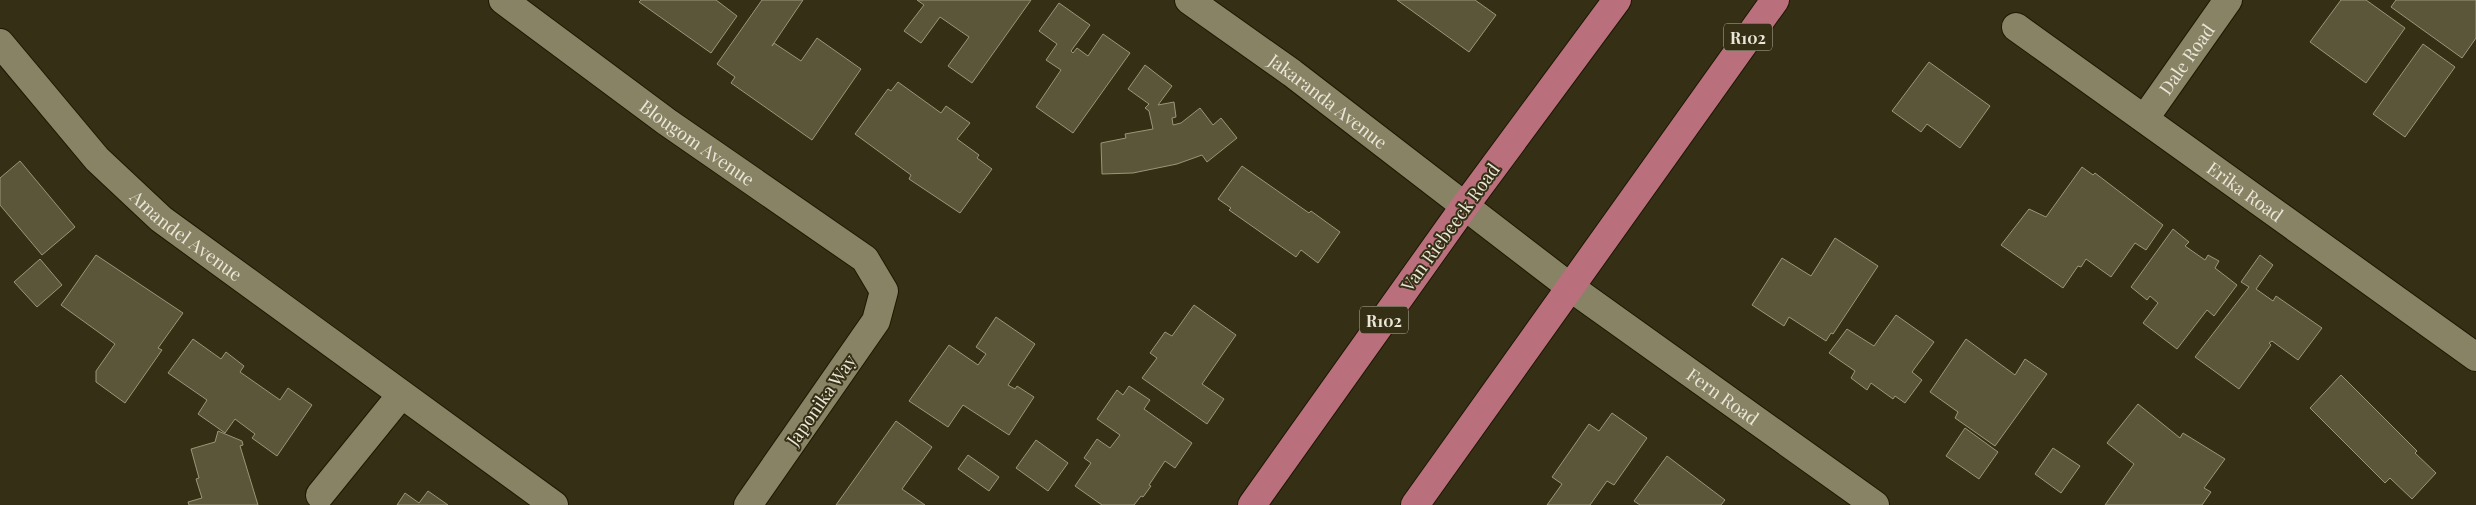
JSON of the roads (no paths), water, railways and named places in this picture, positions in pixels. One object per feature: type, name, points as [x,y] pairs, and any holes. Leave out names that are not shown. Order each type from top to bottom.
[{"type":"main road","name":"Van Riebeeck Road","points":[[1252,505],[1464,206],[1617,0]]},
{"type":"main road","name":"R102","points":[[1415,505],[1775,0]]},
{"type":"street","name":"Blougom Avenue","points":[[503,0],[667,122],[864,259],[884,291]]},
{"type":"street","name":"Jakaranda Avenue","points":[[1189,0],[1292,73],[1570,287]]},
{"type":"street","name":"Dale Road","points":[[2145,118],[2228,0]]},
{"type":"street","name":"Erika Road","points":[[2016,27],[2476,357]]},
{"type":"street","name":"Amandel Avenue","points":[[0,43],[97,159],[154,214],[554,505]]},
{"type":"street","name":"Fern Road","points":[[1570,287],[1875,505]]},
{"type":"street","name":"Japonika Way","points":[[748,505],[876,321],[884,291]]},
{"type":"street","points":[[320,495],[401,395]]}]
